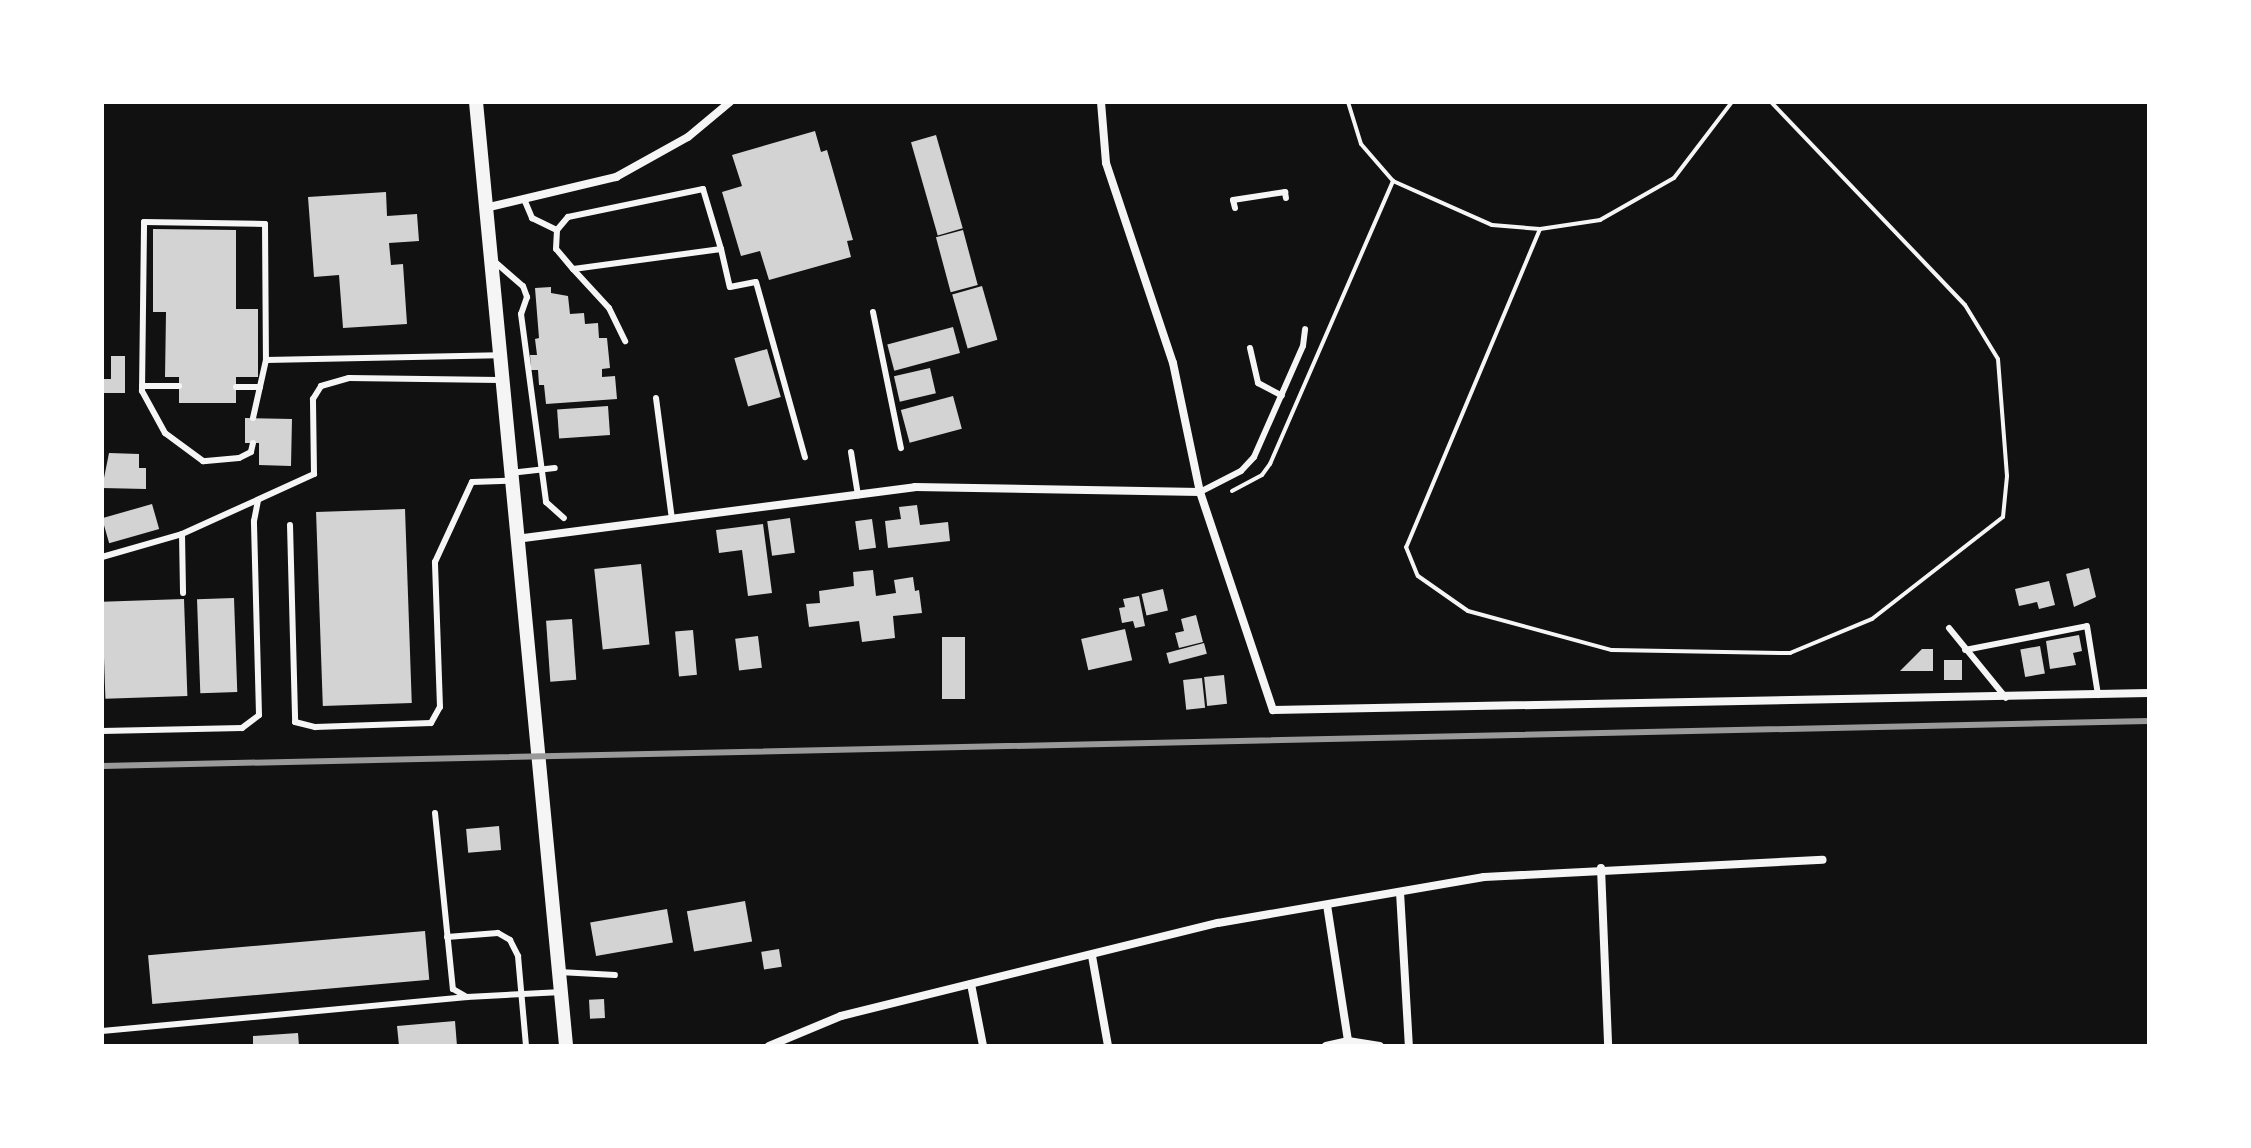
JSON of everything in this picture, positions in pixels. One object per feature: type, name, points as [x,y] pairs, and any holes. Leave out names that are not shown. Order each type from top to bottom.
[{"type":"street","points":[[476,102],[508,477],[566,1046]]},
{"type":"street","points":[[484,209],[616,177],[688,137],[730,102]]},
{"type":"street","points":[[1101,102],[1106,163],[1173,363],[1200,492],[1273,710],[2149,693]]},
{"type":"street","points":[[514,539],[915,487],[1200,492]]},
{"type":"street","points":[[769,1046],[841,1016],[1218,923],[1484,877],[1601,868],[1823,860]]},
{"type":"street","points":[[1601,868],[1608,1046]]},
{"type":"street","points":[[1400,892],[1409,1046]]},
{"type":"street","points":[[1327,905],[1348,1041]]},
{"type":"street","points":[[1092,956],[1108,1046]]},
{"type":"street","points":[[971,984],[983,1046]]},
{"type":"street","points":[[1326,1046],[1348,1041],[1380,1046]]},
{"type":"lane","points":[[625,341],[609,308],[556,249],[557,230],[568,217],[703,189],[730,287],[756,282],[805,457]]},
{"type":"lane","points":[[1235,208],[1233,200],[1285,192],[1286,198]]},
{"type":"lane","points":[[524,199],[532,218],[557,230]]},
{"type":"lane","points":[[253,418],[266,360],[265,224],[144,222],[142,386],[165,433],[184,451],[203,461],[239,458],[251,452],[253,443]]},
{"type":"lane","points":[[573,269],[721,249]]},
{"type":"lane","points":[[488,256],[523,286],[527,297],[521,314],[546,502],[564,518]]},
{"type":"lane","points":[[873,312],[901,448]]},
{"type":"lane","points":[[1200,492],[1241,471],[1254,457],[1282,396],[1305,329]]},
{"type":"lane","points":[[1250,348],[1258,383],[1282,396]]},
{"type":"lane","points":[[266,360],[498,355]]},
{"type":"lane","points":[[102,557],[182,534],[314,474],[313,399],[321,386],[349,378],[499,380]]},
{"type":"lane","points":[[142,386],[179,386]]},
{"type":"lane","points":[[236,387],[260,387]]},
{"type":"lane","points":[[656,398],[672,519]]},
{"type":"lane","points":[[851,452],[858,495]]},
{"type":"lane","points":[[290,525],[295,722],[315,727],[431,723],[440,707],[435,562],[472,482],[555,468]]},
{"type":"lane","points":[[102,731],[242,728],[259,715],[254,521],[258,500]]},
{"type":"lane","points":[[182,534],[183,593]]},
{"type":"lane","points":[[1965,650],[2087,626],[2098,695]]},
{"type":"lane","points":[[1949,628],[2006,698]]},
{"type":"lane","points":[[435,813],[453,989],[467,997]]},
{"type":"lane","points":[[447,937],[498,933],[510,940],[518,956],[526,1046]]},
{"type":"lane","points":[[559,972],[615,975]]},
{"type":"lane","points":[[102,1031],[467,997],[562,992]]},
{"type":"path","points":[[1348,102],[1361,144],[1393,181],[1492,225],[1540,229],[1600,220],[1674,178],[1732,102]]},
{"type":"path","points":[[1540,229],[1406,547],[1418,576],[1468,611],[1612,650],[1790,653],[1872,619],[2003,517],[2007,476],[1998,359],[1965,305],[1771,102]]},
{"type":"building","points":[[815,131],[821,152],[827,150],[853,240],[847,241],[851,257],[769,280],[760,251],[741,256],[722,192],[742,186],[732,155]]},
{"type":"building","points":[[936,135],[963,228],[938,235],[911,142]]},
{"type":"building","points":[[386,192],[387,216],[417,214],[419,241],[389,243],[391,265],[403,264],[407,324],[343,328],[339,275],[314,277],[308,197]]},
{"type":"building","points":[[153,229],[236,230],[236,309],[258,309],[258,377],[236,377],[236,403],[179,403],[179,377],[165,377],[166,312],[153,312]]},
{"type":"building","points":[[963,230],[978,285],[951,292],[936,237]]},
{"type":"building","points":[[982,286],[997,340],[968,348],[952,295]]},
{"type":"building","points":[[551,287],[551,293],[568,296],[570,314],[584,313],[585,324],[598,323],[599,338],[607,338],[610,368],[602,369],[602,377],[615,376],[617,399],[546,404],[544,385],[539,385],[538,370],[531,370],[530,355],[537,355],[535,339],[539,338],[535,288]]},
{"type":"building","points":[[953,327],[960,353],[894,371],[887,345]]},
{"type":"building","points":[[767,349],[781,397],[748,406],[734,358]]},
{"type":"building","points":[[111,356],[125,356],[125,393],[102,393],[102,379],[111,379]]},
{"type":"building","points":[[930,368],[936,393],[900,402],[894,376]]},
{"type":"building","points":[[953,396],[962,429],[910,443],[901,410]]},
{"type":"building","points":[[608,406],[610,435],[559,438],[557,410]]},
{"type":"building","points":[[245,418],[292,419],[291,466],[259,465],[259,443],[245,443]]},
{"type":"building","points":[[109,453],[139,454],[139,468],[146,468],[146,489],[102,488]]},
{"type":"building","points":[[152,504],[159,529],[109,543],[102,518]]},
{"type":"building","points":[[917,505],[920,525],[948,522],[950,541],[888,548],[885,521],[901,519],[899,507]]},
{"type":"building","points":[[405,509],[412,703],[323,706],[316,512]]},
{"type":"building","points":[[790,518],[795,553],[772,556],[767,521]]},
{"type":"building","points":[[872,519],[876,548],[859,550],[855,521]]},
{"type":"building","points":[[763,524],[772,593],[748,596],[742,550],[719,553],[716,530]]},
{"type":"building","points":[[641,564],[649,645],[603,649],[594,569]]},
{"type":"building","points":[[2089,568],[2096,597],[2074,607],[2066,574]]},
{"type":"building","points":[[873,570],[876,596],[896,593],[894,580],[913,577],[915,591],[919,590],[922,613],[893,616],[895,638],[862,642],[859,621],[809,627],[806,604],[820,603],[819,591],[854,586],[853,572]]},
{"type":"building","points":[[2049,581],[2055,605],[2039,609],[2037,602],[2019,606],[2015,589]]},
{"type":"building","points":[[1163,589],[1168,610],[1147,615],[1142,594]]},
{"type":"building","points":[[1139,596],[1145,626],[1135,628],[1133,621],[1122,623],[1119,608],[1125,607],[1123,599]]},
{"type":"building","points":[[234,598],[237,692],[200,693],[197,599]]},
{"type":"building","points":[[184,599],[187,696],[105,699],[102,602]]},
{"type":"building","points":[[1196,615],[1203,642],[1179,648],[1175,633],[1184,631],[1181,619]]},
{"type":"building","points":[[572,619],[576,680],[550,682],[546,621]]},
{"type":"building","points":[[1125,629],[1132,660],[1088,670],[1081,639]]},
{"type":"building","points":[[693,630],[697,675],[679,676],[675,632]]},
{"type":"building","points":[[2079,635],[2082,651],[2073,653],[2076,665],[2050,669],[2046,641]]},
{"type":"building","points":[[758,636],[762,668],[739,671],[735,639]]},
{"type":"building","points":[[942,637],[965,637],[965,699],[942,699]]},
{"type":"building","points":[[1204,643],[1207,654],[1169,664],[1166,653]]},
{"type":"building","points":[[2040,646],[2045,674],[2025,677],[2020,649]]},
{"type":"building","points":[[1922,649],[1933,649],[1933,671],[1900,671]]},
{"type":"building","points":[[1944,660],[1962,660],[1962,680],[1944,680]]},
{"type":"building","points":[[1224,675],[1227,704],[1207,706],[1204,677]]},
{"type":"building","points":[[1202,678],[1205,708],[1186,710],[1183,680]]},
{"type":"building","points":[[499,826],[501,850],[468,853],[466,829]]},
{"type":"building","points":[[745,901],[752,941],[694,952],[687,911]]},
{"type":"building","points":[[667,909],[673,942],[596,956],[590,923]]},
{"type":"building","points":[[425,931],[429,980],[152,1004],[148,955]]},
{"type":"building","points":[[779,949],[782,967],[764,970],[761,952]]},
{"type":"building","points":[[604,999],[605,1018],[590,1019],[589,1000]]},
{"type":"building","points":[[455,1021],[457,1046],[399,1046],[397,1026]]},
{"type":"building","points":[[298,1033],[299,1046],[253,1046],[253,1036]]},
{"type":"railway","points":[[102,766],[2149,721]]}]
